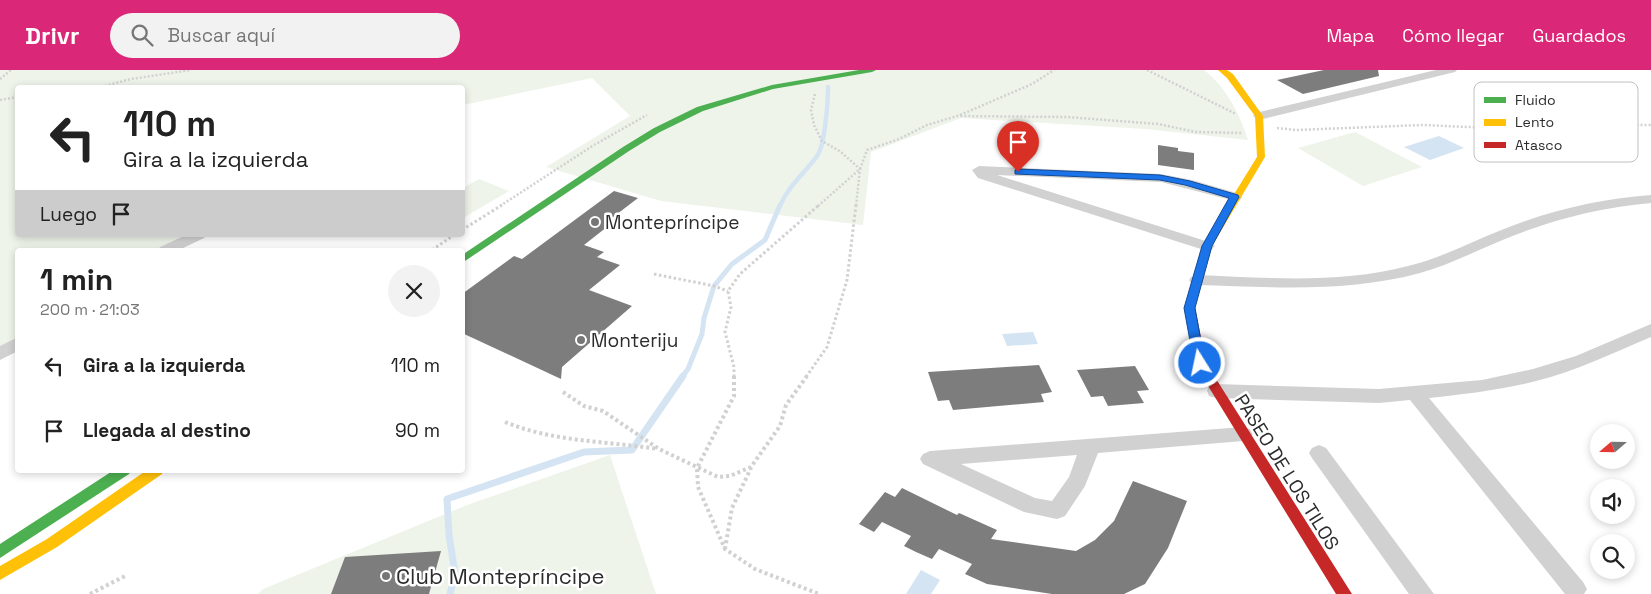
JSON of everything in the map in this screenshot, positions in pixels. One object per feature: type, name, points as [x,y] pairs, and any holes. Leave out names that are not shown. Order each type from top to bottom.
[{"type":"street","points":[[622,138],[677,109],[723,92],[766,81],[825,70]]},
{"type":"street","points":[[465,258],[626,149],[657,130],[700,109],[772,87],[872,70]]},
{"type":"street","points":[[1222,70],[1230,76],[1260,125],[1451,70]]},
{"type":"street","name":"PASEO DE LOS TILOS","points":[[1260,125],[1260,157],[1207,246],[1190,308],[1191,317],[1200,363],[1216,392],[1344,594]]},
{"type":"street","points":[[1207,246],[983,176],[979,170],[1160,178],[1187,183],[1235,197]]},
{"type":"street","points":[[1197,280],[1282,283],[1354,281],[1413,270],[1512,230],[1582,208],[1651,199]]},
{"type":"street","points":[[170,248],[195,237]]},
{"type":"street","points":[[1216,392],[1379,396],[1482,386],[1534,375],[1582,360],[1651,330]]},
{"type":"street","points":[[0,354],[15,345]]},
{"type":"street","points":[[1414,392],[1575,589]]},
{"type":"street","points":[[1090,446],[1078,480],[1057,510],[1032,506],[930,459],[939,458],[1090,446],[1243,434]]},
{"type":"street","points":[[1320,453],[1422,594]]},
{"type":"street","points":[[0,552],[119,473]]},
{"type":"street","points":[[0,574],[52,543],[153,473]]},
{"type":"path","points":[[0,79],[11,70]]},
{"type":"path","points":[[110,85],[148,76],[191,70]]},
{"type":"path","points":[[725,549],[732,508],[752,467],[780,426],[786,405],[826,347],[847,280],[860,169],[867,150],[899,139],[928,124],[957,116],[1032,84],[1054,70]]},
{"type":"path","points":[[1147,70],[1260,125]]},
{"type":"path","points":[[814,90],[815,96],[811,110],[814,125],[822,141],[841,152],[860,169]]},
{"type":"path","points":[[0,100],[15,98]]},
{"type":"path","points":[[957,116],[1067,118],[1158,124],[1196,132],[1260,125],[1296,130],[1422,125],[1474,127]]},
{"type":"path","points":[[1638,126],[1651,126]]},
{"type":"path","points":[[819,594],[756,569],[725,549],[698,487],[697,468],[734,396],[734,367],[725,332],[731,307],[728,292],[740,274],[761,254],[784,238],[794,226],[860,169]]},
{"type":"path","points":[[435,248],[451,237]]},
{"type":"path","points":[[654,274],[714,286],[728,292]]},
{"type":"path","points":[[563,392],[584,406],[603,411],[659,449],[718,477],[730,476],[752,467]]},
{"type":"path","points":[[505,422],[525,430],[558,438],[619,443],[659,449]]},
{"type":"path","points":[[90,594],[125,576]]},
{"type":"shaded area","points":[[0,70],[1204,70],[1219,84],[1231,102],[1241,120],[1248,140],[1145,129],[961,118],[871,152],[863,225],[661,201],[546,167],[630,116],[592,78],[465,105],[465,85],[15,85],[15,237],[189,237],[169,248],[15,248],[15,338],[0,347]]},
{"type":"shaded area","points":[[1355,132],[1422,167],[1363,186],[1298,148]]},
{"type":"shaded area","points":[[479,179],[509,191],[465,217],[465,187]]},
{"type":"shaded area","points":[[610,455],[656,594],[258,594],[263,589],[467,505]]},
{"type":"water","points":[[1439,136],[1464,148],[1430,160],[1404,147]]},
{"type":"water","points":[[1033,332],[1038,344],[1007,346],[1002,334]]},
{"type":"water","points":[[921,570],[940,580],[931,594],[906,594]]},
{"type":"building","points":[[1324,70],[1378,70],[1379,76],[1303,94],[1277,80]]},
{"type":"building","points":[[1158,145],[1178,148],[1178,151],[1194,153],[1194,170],[1158,165]]},
{"type":"building","points":[[614,191],[638,198],[608,221],[612,223],[584,245],[604,252],[597,257],[620,265],[589,290],[632,306],[562,367],[561,379],[465,334],[465,292],[514,256],[522,259]]},
{"type":"building","points":[[1039,365],[1052,392],[1041,394],[1044,402],[953,410],[949,400],[938,401],[928,372]]},
{"type":"building","points":[[1135,366],[1149,390],[1137,391],[1144,403],[1108,406],[1103,396],[1091,397],[1077,370]]},
{"type":"building","points":[[1133,481],[1187,501],[1168,548],[1145,584],[1124,594],[1052,594],[987,584],[965,574],[972,564],[939,549],[932,559],[916,552],[904,546],[911,536],[882,522],[874,532],[859,524],[885,492],[895,497],[902,488],[957,515],[959,513],[997,530],[991,539],[1076,551],[1095,540],[1114,521]]},
{"type":"building","name":"Club Montepríncipe","points":[[441,551],[429,594],[331,594],[345,557]]},
{"type":"waterway","points":[[780,206],[787,192],[820,151],[828,87]]},
{"type":"waterway","points":[[682,377],[688,369],[702,334],[704,318],[714,286],[732,264],[765,240],[780,205]]},
{"type":"waterway","points":[[450,594],[455,573],[449,535],[447,499],[584,452],[632,450],[683,376]]},
{"type":"traffic: fast","points":[[465,258],[626,149],[657,130],[700,109],[772,87],[872,70]]},
{"type":"traffic: fast","points":[[0,552],[119,473]]},
{"type":"traffic: slow","points":[[1190,307],[1207,246],[1261,157],[1259,116],[1230,76],[1222,70]]},
{"type":"traffic: slow","points":[[0,574],[52,543],[153,473]]},
{"type":"traffic: jam","points":[[1190,307],[1200,363],[1344,594]]},
{"type":"place","name":"Montepríncipe","points":[[595,222]]},
{"type":"place","name":"Monteriju","points":[[581,340]]},
{"type":"place","name":"Club Montepríncipe","points":[[386,576]]},
{"type":"route","points":[[1018,172],[1160,178],[1187,183],[1235,197],[1207,246],[1190,308],[1200,363]]}]
